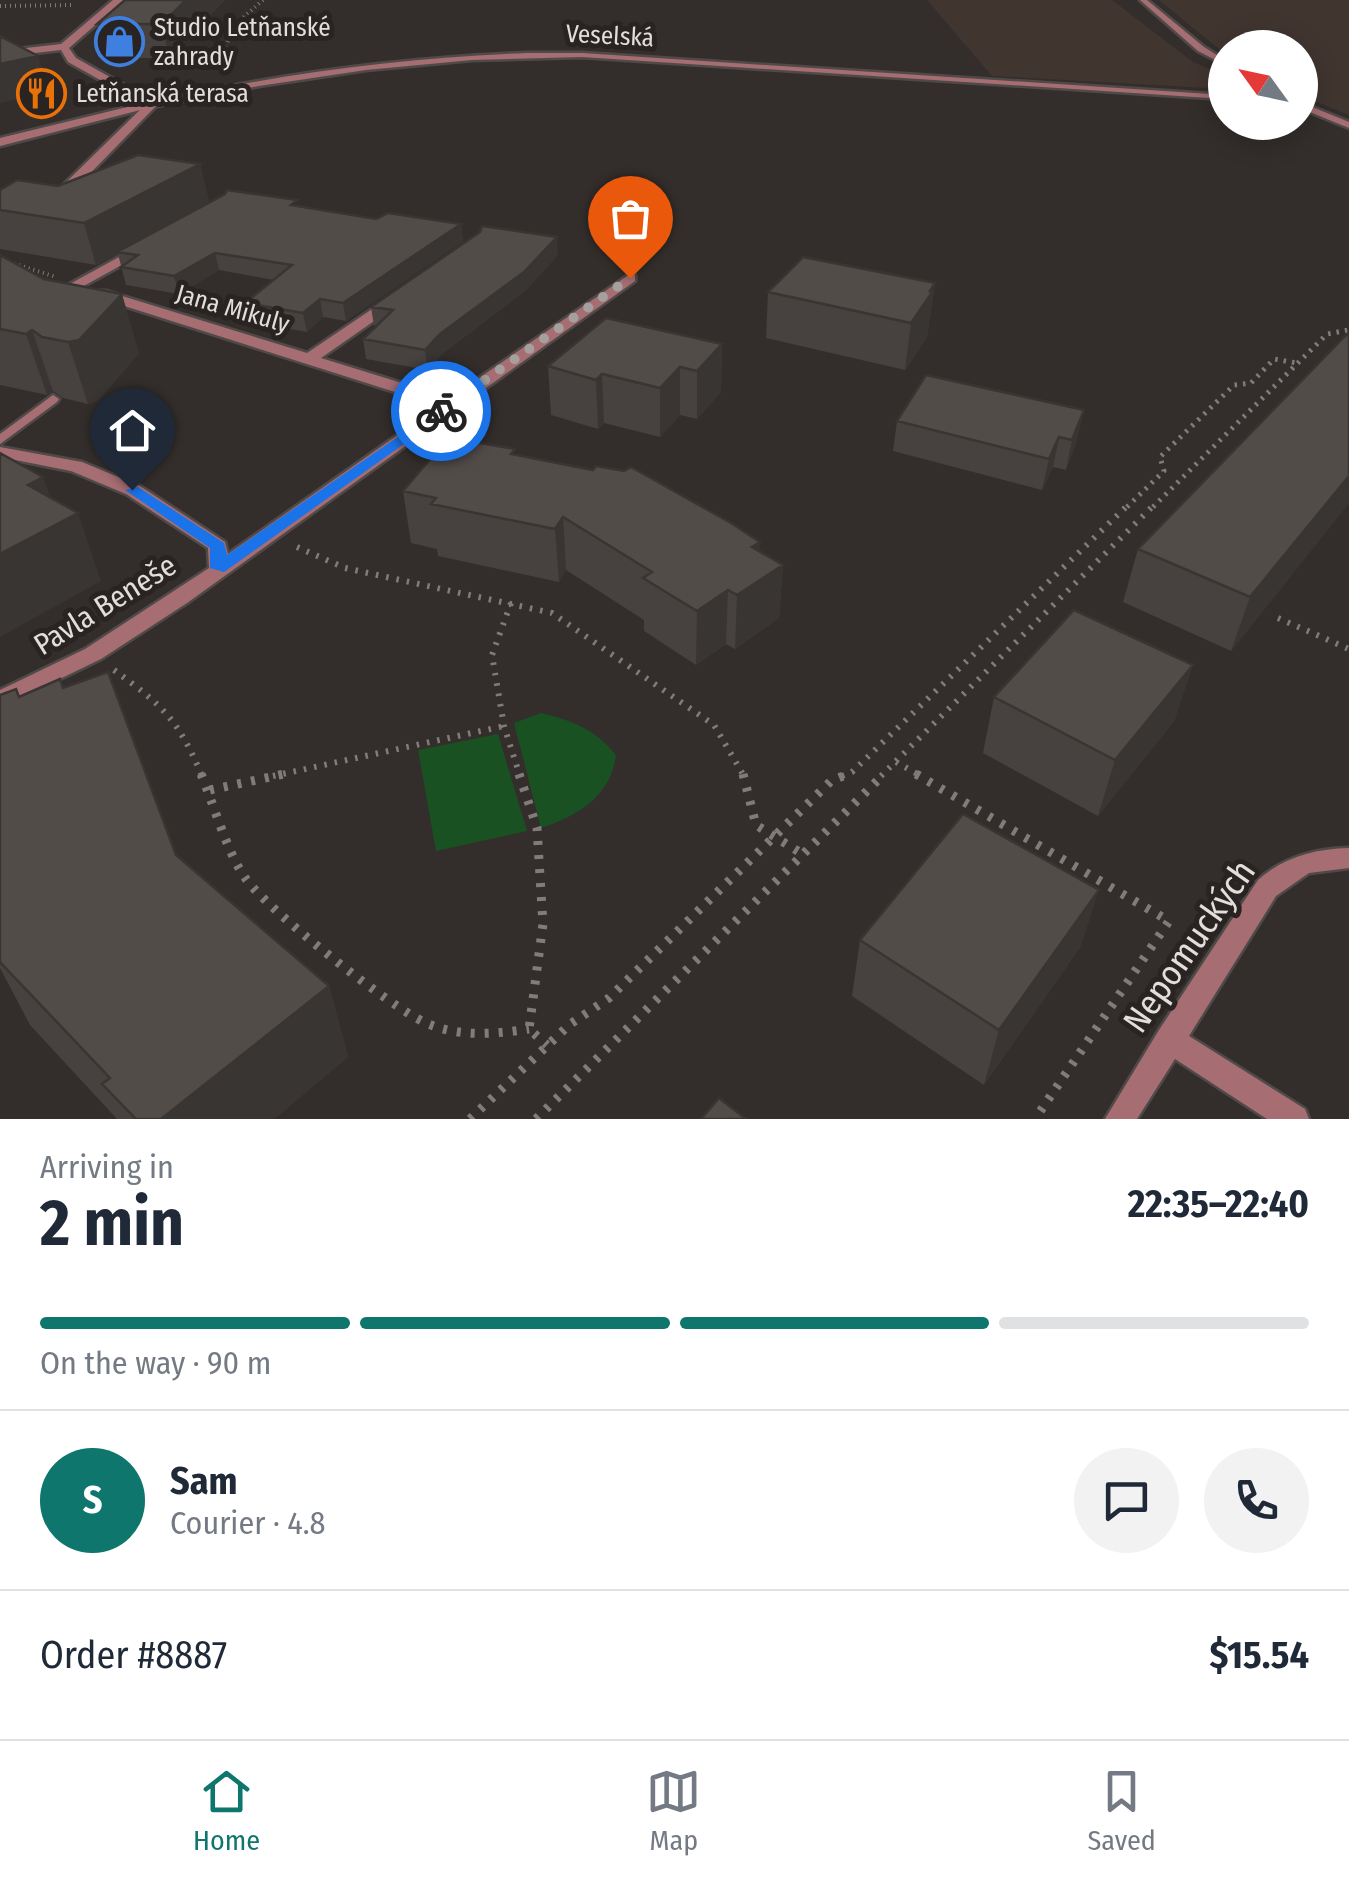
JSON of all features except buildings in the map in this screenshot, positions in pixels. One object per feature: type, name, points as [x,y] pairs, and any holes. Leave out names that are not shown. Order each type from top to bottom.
[{"type":"street","points":[[0,54],[64,48],[116,3]]},
{"type":"street","points":[[52,200],[69,190],[152,104],[72,60],[64,48]]},
{"type":"street","name":"Veselská","points":[[0,142],[152,104]]},
{"type":"street","points":[[76,285],[156,242]]},
{"type":"street","name":"Pavla Beneše","points":[[0,700],[93,654],[630,278]]},
{"type":"street","name":"Jana Mikuly","points":[[76,285],[452,404]]},
{"type":"street","points":[[312,357],[410,289]]},
{"type":"street","points":[[0,452],[76,466],[132,490],[218,546],[218,568]]},
{"type":"street","name":"Nepomuckých","points":[[1120,1119],[1259,899],[1279,876],[1307,862],[1349,858]]},
{"type":"street","points":[[1170,1039],[1294,1119]]},
{"type":"lane","points":[[1143,0],[1208,52]]},
{"type":"lane","name":"Veselská","points":[[152,104],[308,72],[507,54],[582,55],[1208,96]]},
{"type":"lane","points":[[1318,112],[1349,124]]},
{"type":"lane","points":[[0,440],[53,399]]},
{"type":"path","points":[[0,3],[116,3]]},
{"type":"path","points":[[0,258],[76,285]]},
{"type":"path","points":[[536,1119],[1297,363],[1327,334],[1346,329]]},
{"type":"path","points":[[470,1119],[569,1025],[610,998],[831,781],[852,772],[1164,471],[1160,457],[1234,385],[1251,383],[1274,360],[1297,363]]},
{"type":"path","points":[[266,533],[345,568],[552,613],[714,725],[734,748],[748,780],[756,825],[804,856]]},
{"type":"path","points":[[511,604],[492,655],[504,726],[537,828],[543,924],[529,1030]]},
{"type":"path","points":[[1278,618],[1349,649]]},
{"type":"path","points":[[93,654],[161,705],[184,734],[245,878],[272,906],[425,1023],[480,1036],[529,1030],[547,1045]]},
{"type":"path","points":[[210,790],[504,726]]},
{"type":"path","points":[[896,762],[1169,921],[1035,1119]]},
{"type":"shaded area","points":[[927,0],[1112,0],[1193,62],[1208,68],[1208,88],[992,76]]},
{"type":"shaded area","points":[[1159,0],[1349,0],[1349,115],[1318,102],[1318,30],[1208,30],[1208,40]]},
{"type":"green space","points":[[541,713],[583,727],[616,755],[600,793],[580,810],[541,828],[514,723]]},
{"type":"green space","points":[[498,734],[527,831],[436,851],[418,750]]},
{"type":"way so far","points":[[441,411],[630,278]]},
{"type":"place","name":"Studio Letňanské zahrady","points":[[119,41]]},
{"type":"place","name":"Letňanská terasa","points":[[41,93]]},
{"type":"route","points":[[132,490],[218,546],[218,568],[441,411]]}]
